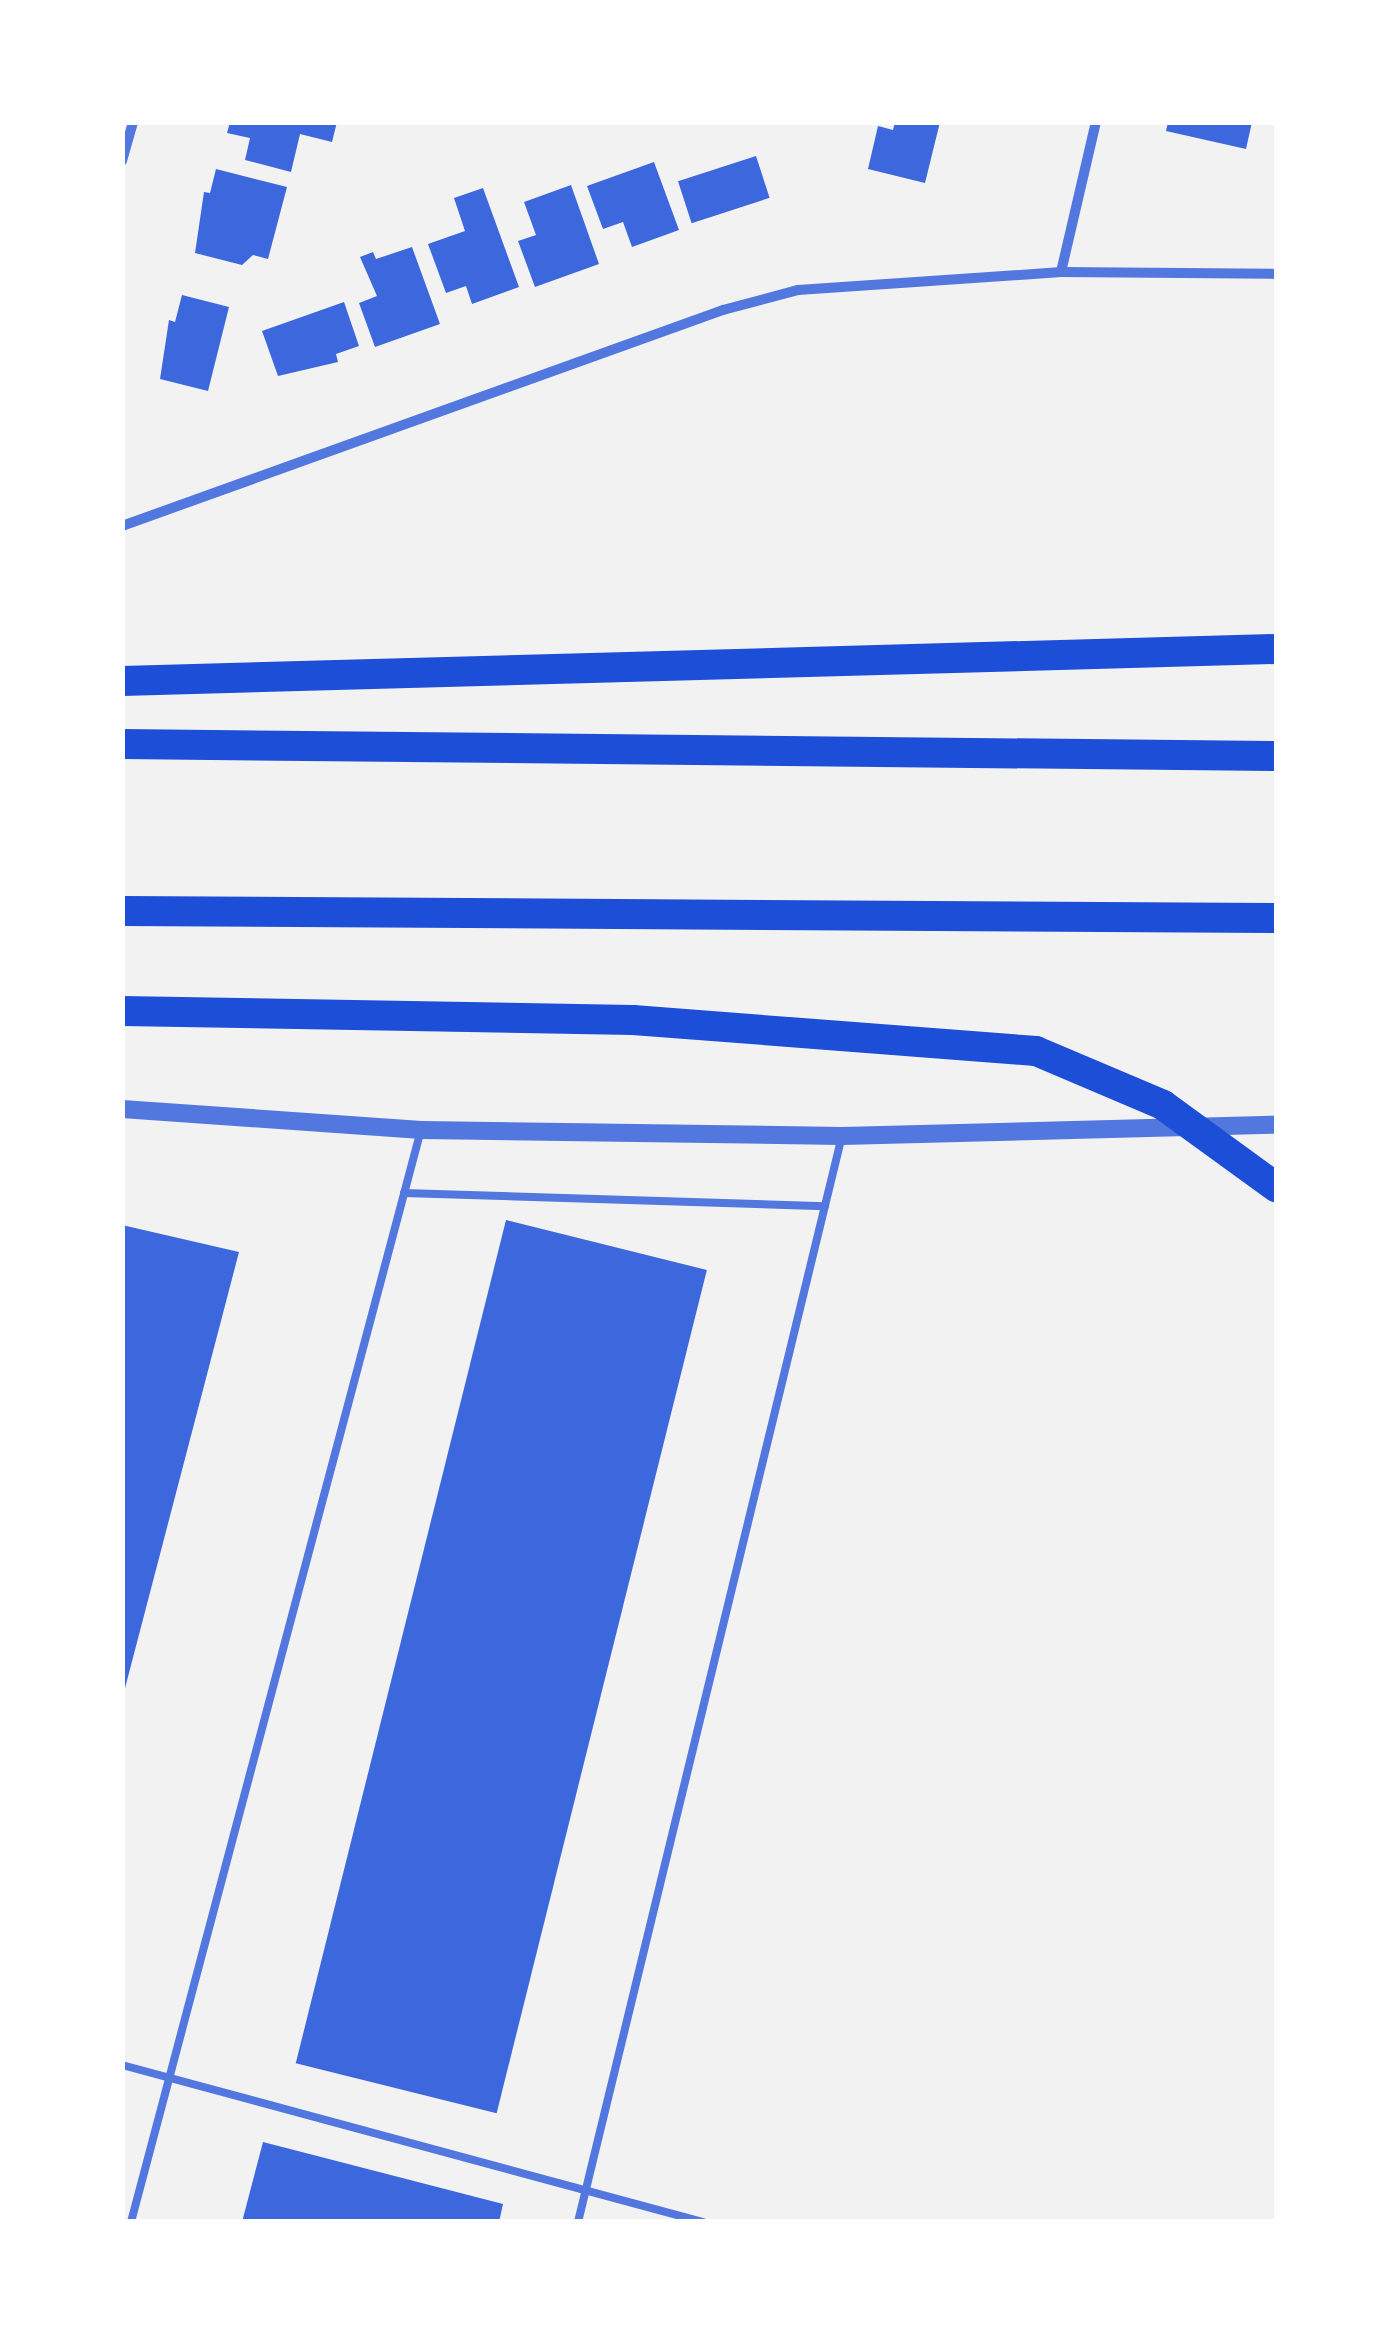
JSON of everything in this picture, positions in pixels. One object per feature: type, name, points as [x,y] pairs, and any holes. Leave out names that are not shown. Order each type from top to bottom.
[{"type":"highway","points":[[122,681],[1276,649]]},
{"type":"highway","points":[[122,744],[1276,756]]},
{"type":"highway","points":[[122,911],[1276,918]]},
{"type":"highway","points":[[122,1011],[756,1025],[1036,1051],[1164,1105],[1276,1187]]},
{"type":"street","points":[[122,161],[132,122]]},
{"type":"street","points":[[1061,272],[1096,122]]},
{"type":"street","points":[[122,526],[723,310],[798,290],[1061,272],[1276,274]]},
{"type":"street","points":[[122,1109],[422,1130],[842,1136],[1276,1126]]},
{"type":"lane","points":[[131,2222],[422,1130]]},
{"type":"lane","points":[[578,2222],[842,1136]]},
{"type":"lane","points":[[404,1193],[825,1206]]},
{"type":"lane","points":[[122,2065],[703,2222]]},
{"type":"building","points":[[230,122],[337,122],[332,142],[300,134],[291,172],[245,160],[250,138],[227,133]]},
{"type":"building","points":[[895,122],[940,122],[925,183],[868,169],[878,126],[893,130]]},
{"type":"building","points":[[1168,122],[1252,122],[1246,149],[1166,131]]},
{"type":"building","points":[[756,156],[770,198],[692,223],[678,181]]},
{"type":"building","points":[[654,162],[679,230],[632,247],[623,222],[603,229],[587,186]]},
{"type":"building","points":[[216,169],[287,187],[268,259],[253,255],[242,265],[195,253],[204,192],[210,193]]},
{"type":"building","points":[[571,185],[599,264],[535,287],[518,241],[536,235],[524,202]]},
{"type":"building","points":[[483,188],[519,287],[472,304],[466,286],[446,293],[428,244],[465,231],[454,198]]},
{"type":"building","points":[[412,247],[440,324],[375,347],[359,303],[377,296],[360,257],[373,252],[376,259]]},
{"type":"building","points":[[182,295],[229,307],[208,391],[160,379],[169,320],[175,322]]},
{"type":"building","points":[[344,302],[359,346],[336,354],[338,362],[278,376],[262,331]]},
{"type":"building","points":[[506,1220],[707,1270],[497,2113],[296,2063]]},
{"type":"building","points":[[122,1225],[239,1252],[124,1692],[122,1691]]},
{"type":"building","points":[[263,2142],[503,2204],[499,2222],[242,2222]]}]
